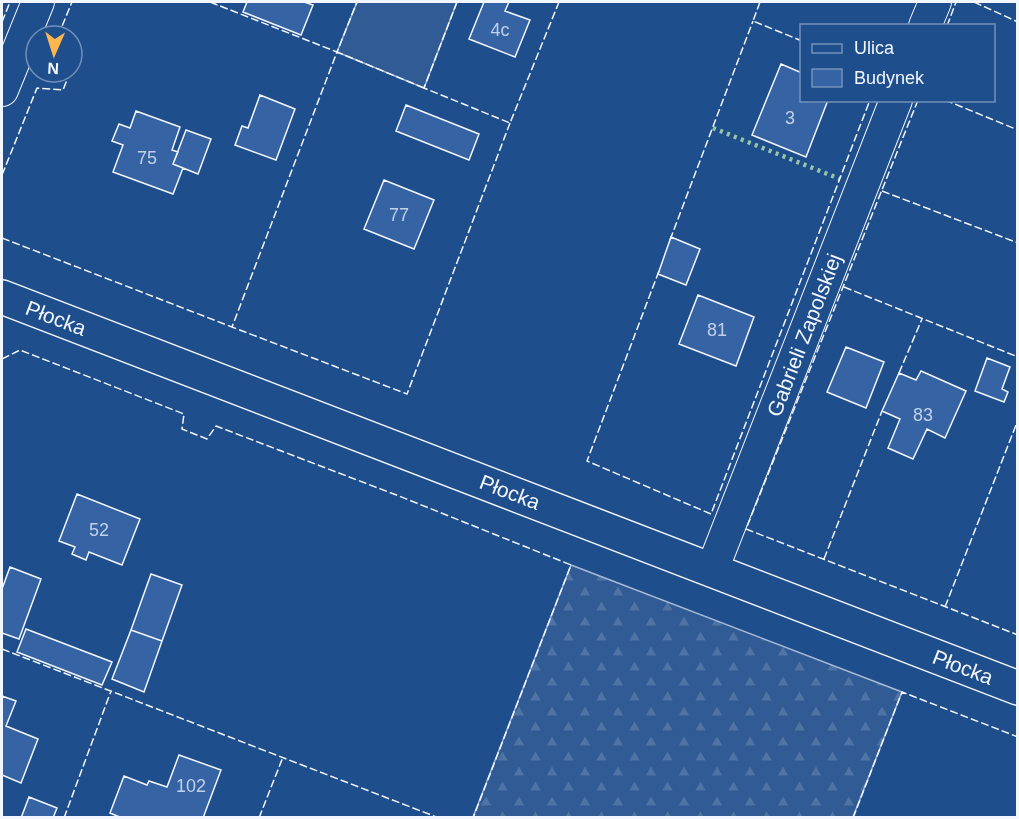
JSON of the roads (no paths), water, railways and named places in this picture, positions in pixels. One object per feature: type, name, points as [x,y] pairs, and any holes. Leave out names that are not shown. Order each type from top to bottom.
[{"type":"street","points":[[2,90],[38,2]]},
{"type":"street","points":[[926,24],[935,2]]},
{"type":"street","name":"Gabrieli Zapolskiej","points":[[712,570],[895,102]]},
{"type":"street","name":"Płocka","points":[[2,299],[1017,688]]}]
